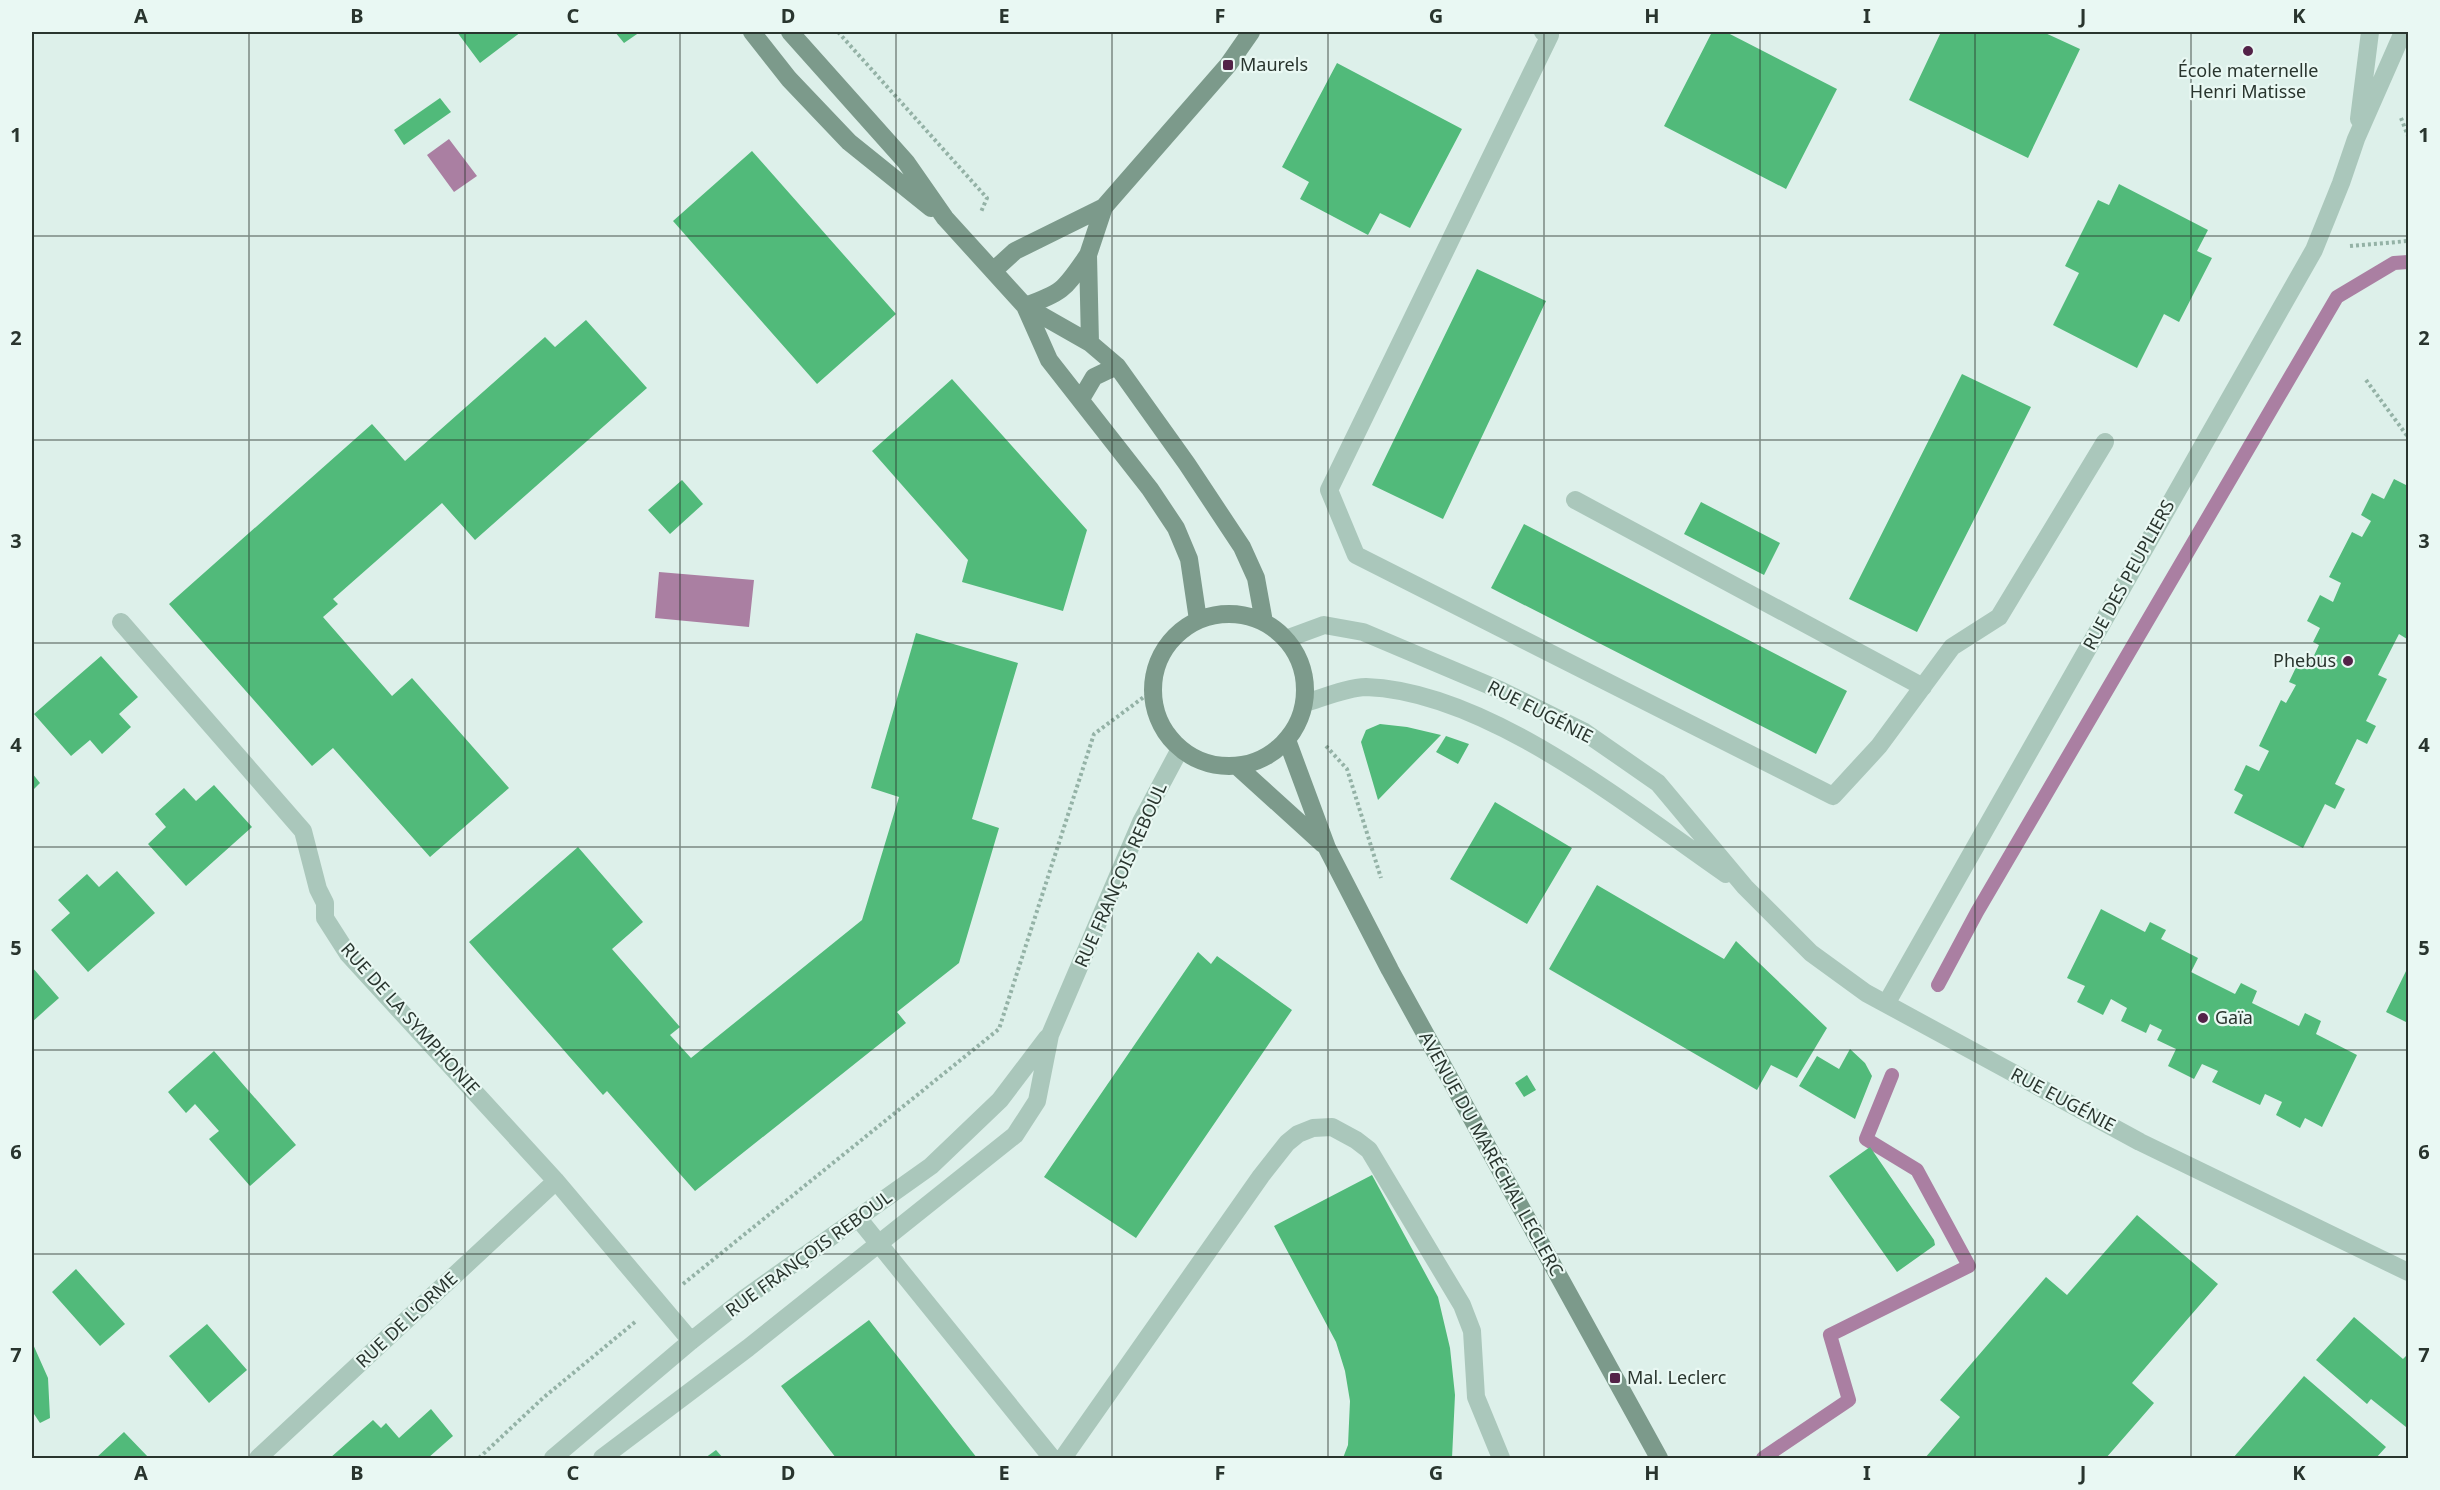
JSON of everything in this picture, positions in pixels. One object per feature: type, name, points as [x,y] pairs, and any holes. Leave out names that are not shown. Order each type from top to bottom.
[{"type":"street","points":[[752,32],[789,79],[849,142],[945,218]]},
{"type":"street","points":[[790,32],[906,162],[945,218],[1025,306],[1090,343],[1117,366],[1187,464],[1242,547],[1256,578],[1264,622]]},
{"type":"street","points":[[993,271],[1015,251],[1104,207],[1228,65],[1251,32]]},
{"type":"street","points":[[1543,32],[1550,35],[1329,490],[1356,555],[1833,796],[1879,746],[1952,647],[1999,617],[2105,442]]},
{"type":"street","name":"RUE DES PEUPLIERS","points":[[2356,139],[2370,32]]},
{"type":"street","name":"RUE DES PEUPLIERS","points":[[1886,1004],[2314,250],[2356,139],[2403,32]]},
{"type":"street","points":[[1025,306],[1054,296],[1064,289],[1088,255],[1104,207]]},
{"type":"street","points":[[1088,255],[1090,343]]},
{"type":"street","points":[[1025,306],[1049,360],[1150,489],[1176,528],[1189,559],[1198,620]]},
{"type":"street","points":[[1081,399],[1094,376],[1117,366]]},
{"type":"street","points":[[1575,500],[1923,687]]},
{"type":"street","points":[[1220,614],[1242,615],[1264,622],[1286,639],[1296,653],[1305,686],[1305,703],[1301,718],[1287,740],[1275,752],[1262,759],[1237,766],[1218,766],[1198,761],[1180,749],[1165,733],[1156,713],[1152,691],[1155,669],[1164,649],[1179,632],[1198,620],[1220,614]]},
{"type":"street","name":"RUE DE LA SYMPHONIE","points":[[121,621],[303,831],[318,889],[325,903],[326,918],[348,954],[556,1181],[691,1341]]},
{"type":"street","name":"RUE EUGÉNIE","points":[[1286,639],[1324,625],[1363,632],[1500,690],[1583,731],[1658,783],[1745,886],[1811,953],[1866,993],[2140,1142],[2409,1272]]},
{"type":"street","name":"RUE EUGÉNIE","points":[[1305,703],[1364,687],[1419,694],[1497,725],[1563,762],[1745,886]]},
{"type":"street","name":"AVENUE DU MARÉCHAL LECLERC","points":[[1287,740],[1327,848],[1390,970],[1659,1458]]},
{"type":"street","name":"RUE FRANÇOIS REBOUL","points":[[602,1458],[748,1348],[1015,1135],[1037,1101],[1050,1035],[1141,822],[1180,749]]},
{"type":"street","name":"AVENUE DU MARÉCHAL LECLERC","points":[[1237,766],[1327,848]]},
{"type":"street","name":"RUE FRANÇOIS REBOUL","points":[[553,1458],[745,1298],[940,1158],[1000,1100],[1050,1035]]},
{"type":"street","points":[[1064,1458],[1261,1176],[1287,1143],[1298,1134],[1313,1128],[1332,1127],[1369,1150],[1462,1305],[1472,1331],[1476,1397],[1490,1426],[1501,1458]]},
{"type":"street","name":"RUE DE L'ORME","points":[[258,1458],[556,1181]]},
{"type":"street","points":[[858,1218],[1052,1458]]},
{"type":"path","points":[[2314,250],[2373,242],[2409,241]]},
{"type":"path","points":[[2366,380],[2409,437]]},
{"type":"path","points":[[479,1458],[543,1398],[658,1303],[999,1029],[1094,734],[1152,691]]},
{"type":"path","points":[[1305,703],[1328,751],[1347,769],[1383,886]]},
{"type":"shaded area","points":[[449,139],[477,176],[454,192],[427,155]]},
{"type":"shaded area","points":[[659,572],[754,580],[749,627],[655,618]]},
{"type":"building","points":[[457,32],[521,32],[480,63]]},
{"type":"building","points":[[615,32],[640,32],[624,43]]},
{"type":"building","points":[[1712,32],[1726,32],[1837,89],[1786,189],[1664,126]]},
{"type":"building","points":[[1941,32],[2043,32],[2080,49],[2028,158],[1909,100]]},
{"type":"building","points":[[1337,63],[1462,129],[1410,228],[1380,213],[1368,235],[1300,199],[1309,182],[1282,167]]},
{"type":"building","points":[[440,98],[451,112],[404,145],[394,130]]},
{"type":"building","points":[[752,151],[896,314],[817,384],[673,221]]},
{"type":"building","points":[[2119,184],[2208,230],[2197,251],[2212,258],[2179,322],[2164,314],[2137,368],[2053,325],[2079,273],[2065,266],[2098,200],[2109,205]]},
{"type":"building","points":[[1477,269],[1546,301],[1443,519],[1372,485]]},
{"type":"building","points":[[586,320],[647,388],[475,540],[442,503],[333,599],[338,604],[323,617],[392,696],[412,678],[509,788],[430,857],[333,748],[312,766],[169,604],[372,424],[405,461],[545,337],[555,347]]},
{"type":"building","points":[[1962,374],[2031,407],[1917,632],[1849,599]]},
{"type":"building","points":[[952,379],[1087,530],[1063,611],[962,582],[968,560],[872,451]]},
{"type":"building","name":"Phebus","points":[[2394,479],[2408,486],[2408,636],[2407,639],[2399,634],[2378,675],[2387,679],[2366,721],[2376,726],[2367,744],[2357,739],[2335,784],[2345,789],[2335,809],[2325,804],[2303,848],[2234,813],[2243,795],[2234,790],[2246,765],[2259,771],[2269,751],[2259,746],[2281,700],[2286,703],[2296,685],[2289,682],[2300,659],[2310,664],[2319,645],[2313,642],[2320,628],[2307,621],[2320,595],[2333,602],[2341,583],[2329,577],[2352,532],[2362,537],[2371,521],[2361,515],[2372,493],[2384,499]]},
{"type":"building","points":[[682,480],[703,504],[670,534],[648,510]]},
{"type":"building","points":[[1701,502],[1780,543],[1764,575],[1684,534]]},
{"type":"building","points":[[1524,524],[1847,691],[1816,754],[1491,588]]},
{"type":"building","points":[[916,633],[1018,663],[972,819],[999,828],[959,963],[897,1012],[906,1023],[695,1191],[607,1091],[603,1095],[469,942],[578,847],[643,922],[612,949],[680,1027],[670,1035],[691,1058],[862,920],[899,797],[871,788]]},
{"type":"building","points":[[101,656],[138,697],[119,714],[131,727],[102,754],[90,740],[71,756],[34,714]]},
{"type":"building","points":[[1380,724],[1407,727],[1441,735],[1378,800],[1361,742],[1366,730]]},
{"type":"building","points":[[1446,736],[1469,744],[1458,764],[1436,752]]},
{"type":"building","points":[[32,773],[40,783],[32,791]]},
{"type":"building","points":[[214,785],[252,827],[186,886],[148,844],[166,827],[155,814],[184,788],[196,801]]},
{"type":"building","points":[[1495,802],[1572,848],[1527,924],[1450,879]]},
{"type":"building","points":[[117,871],[155,913],[88,972],[51,930],[70,913],[58,900],[87,874],[99,887]]},
{"type":"building","points":[[1597,885],[1724,959],[1736,941],[1827,1028],[1797,1078],[1771,1065],[1757,1090],[1549,969]]},
{"type":"building","name":"Gaïa","points":[[2101,909],[2145,932],[2150,922],[2166,930],[2161,939],[2198,958],[2191,972],[2235,994],[2241,983],[2257,991],[2252,1003],[2299,1026],[2305,1013],[2321,1021],[2316,1034],[2357,1055],[2322,1127],[2305,1118],[2300,1128],[2276,1115],[2282,1102],[2265,1094],[2260,1105],[2212,1082],[2218,1071],[2202,1064],[2194,1079],[2168,1066],[2176,1049],[2157,1040],[2162,1030],[2150,1024],[2146,1033],[2121,1021],[2127,1008],[2111,999],[2103,1015],[2077,1002],[2085,986],[2067,978]]},
{"type":"building","points":[[1198,952],[1211,964],[1217,956],[1292,1010],[1136,1238],[1044,1177]]},
{"type":"building","points":[[32,967],[59,998],[32,1022]]},
{"type":"building","points":[[2408,967],[2408,1023],[2386,1012]]},
{"type":"building","points":[[1850,1049],[1865,1063],[1872,1076],[1855,1119],[1799,1086],[1817,1056],[1839,1069]]},
{"type":"building","points":[[214,1051],[296,1145],[250,1186],[209,1139],[219,1131],[195,1104],[186,1113],[168,1092]]},
{"type":"building","points":[[1527,1075],[1536,1090],[1524,1097],[1515,1083]]},
{"type":"building","points":[[1870,1147],[1934,1240],[1935,1245],[1897,1272],[1829,1176]]},
{"type":"building","points":[[1372,1175],[1438,1297],[1450,1348],[1455,1395],[1452,1458],[1343,1458],[1348,1445],[1350,1401],[1345,1371],[1336,1342],[1274,1226]]},
{"type":"building","points":[[2137,1215],[2218,1284],[2132,1383],[2154,1403],[2106,1458],[1925,1458],[1960,1417],[1940,1400],[2046,1277],[2067,1295]]},
{"type":"building","points":[[76,1269],[125,1324],[100,1346],[52,1292]]},
{"type":"building","points":[[2354,1317],[2403,1359],[2408,1356],[2408,1424],[2406,1427],[2371,1399],[2367,1404],[2316,1360]]},
{"type":"building","points":[[869,1320],[977,1458],[836,1458],[781,1386]]},
{"type":"building","points":[[207,1324],[247,1370],[209,1403],[169,1356]]},
{"type":"building","points":[[32,1342],[48,1378],[50,1418],[40,1423],[32,1411]]},
{"type":"building","points":[[2304,1376],[2386,1447],[2376,1458],[2233,1458]]},
{"type":"building","points":[[431,1409],[453,1436],[428,1458],[330,1458],[373,1420],[381,1428],[386,1423],[399,1438]]},
{"type":"building","points":[[124,1432],[149,1458],[96,1458]]},
{"type":"building","points":[[716,1450],[723,1458],[705,1458]]},
{"type":"waterway","points":[[1938,985],[1977,912],[2337,297],[2394,263],[2408,262]]},
{"type":"waterway","points":[[1763,1458],[1849,1400],[1830,1335],[1969,1266],[1917,1170],[1866,1139],[1892,1075]]},
{"type":"place","name":"École maternelle Henri Matisse","points":[[2248,51]]},
{"type":"place","name":"Maurels","points":[[1228,65]]},
{"type":"place","name":"Phebus","points":[[2348,661]]},
{"type":"place","name":"Gaïa","points":[[2203,1018]]},
{"type":"place","name":"Mal. Leclerc","points":[[1615,1378]]}]
